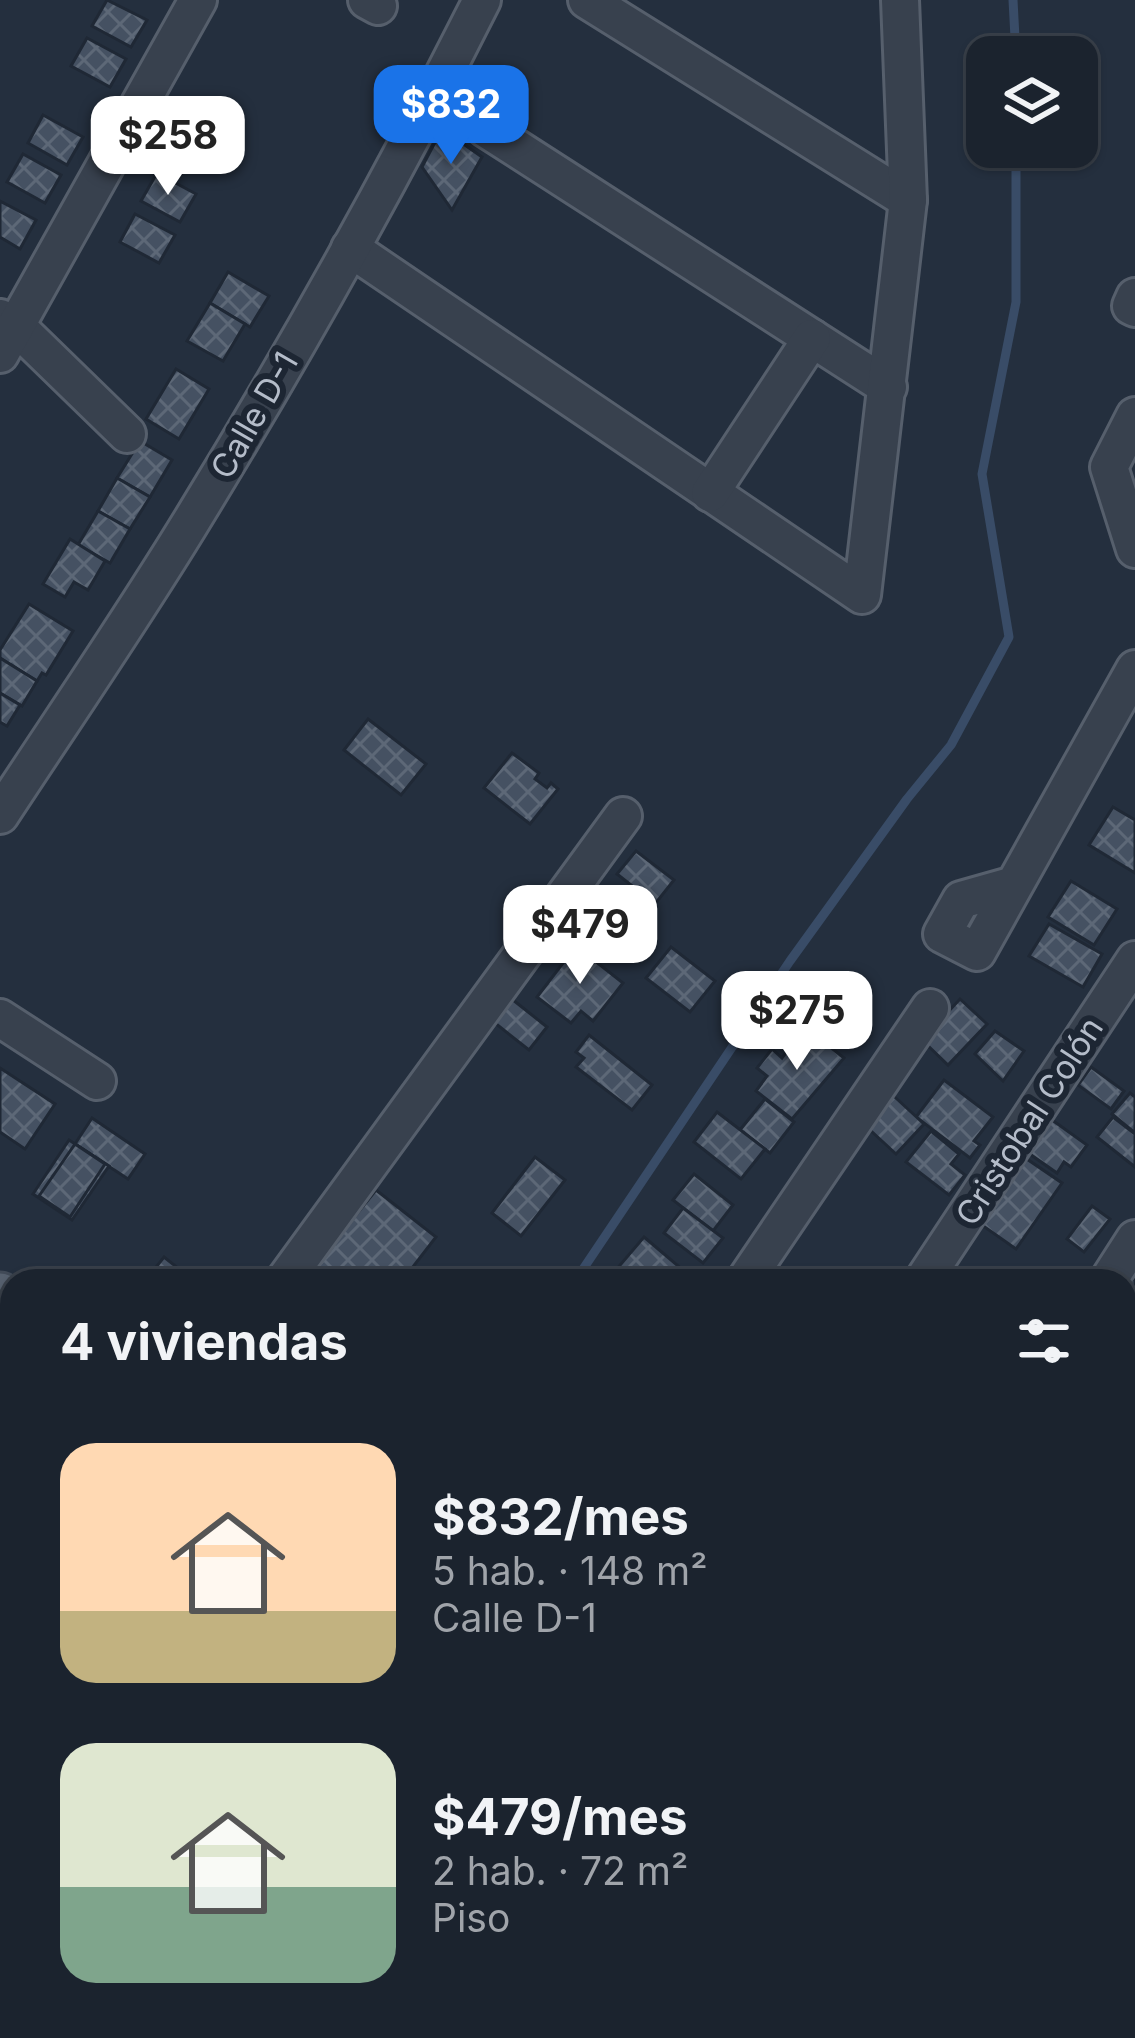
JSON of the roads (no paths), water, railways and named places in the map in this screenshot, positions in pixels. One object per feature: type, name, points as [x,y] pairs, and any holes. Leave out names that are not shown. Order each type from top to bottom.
[{"type":"street","points":[[127,434],[6,333],[198,0]]},
{"type":"street","name":"Calle D-1","points":[[0,815],[187,530],[350,248],[482,0]]},
{"type":"street","points":[[586,0],[908,200]]},
{"type":"street","points":[[350,248],[862,595],[908,200],[900,0]]},
{"type":"street","points":[[485,128],[888,387]]},
{"type":"street","points":[[1135,296],[1130,306],[1135,308]]},
{"type":"street","points":[[710,493],[812,338]]},
{"type":"street","points":[[1135,416],[1109,466],[1135,549]]},
{"type":"street","points":[[1014,885],[1135,669]]},
{"type":"street","points":[[293,1269],[623,816]]},
{"type":"street","name":"Cristobal Colón","points":[[931,1269],[1135,960]]},
{"type":"street","points":[[753,1269],[930,1008]]},
{"type":"street","points":[[0,1018],[98,1081]]},
{"type":"street","points":[[1116,1269],[1135,1239]]},
{"type":"waterway","points":[[1013,0],[1015,36]]},
{"type":"waterway","points":[[583,1269],[790,961],[951,745],[1009,637],[982,474],[1016,302],[1016,168]]}]
